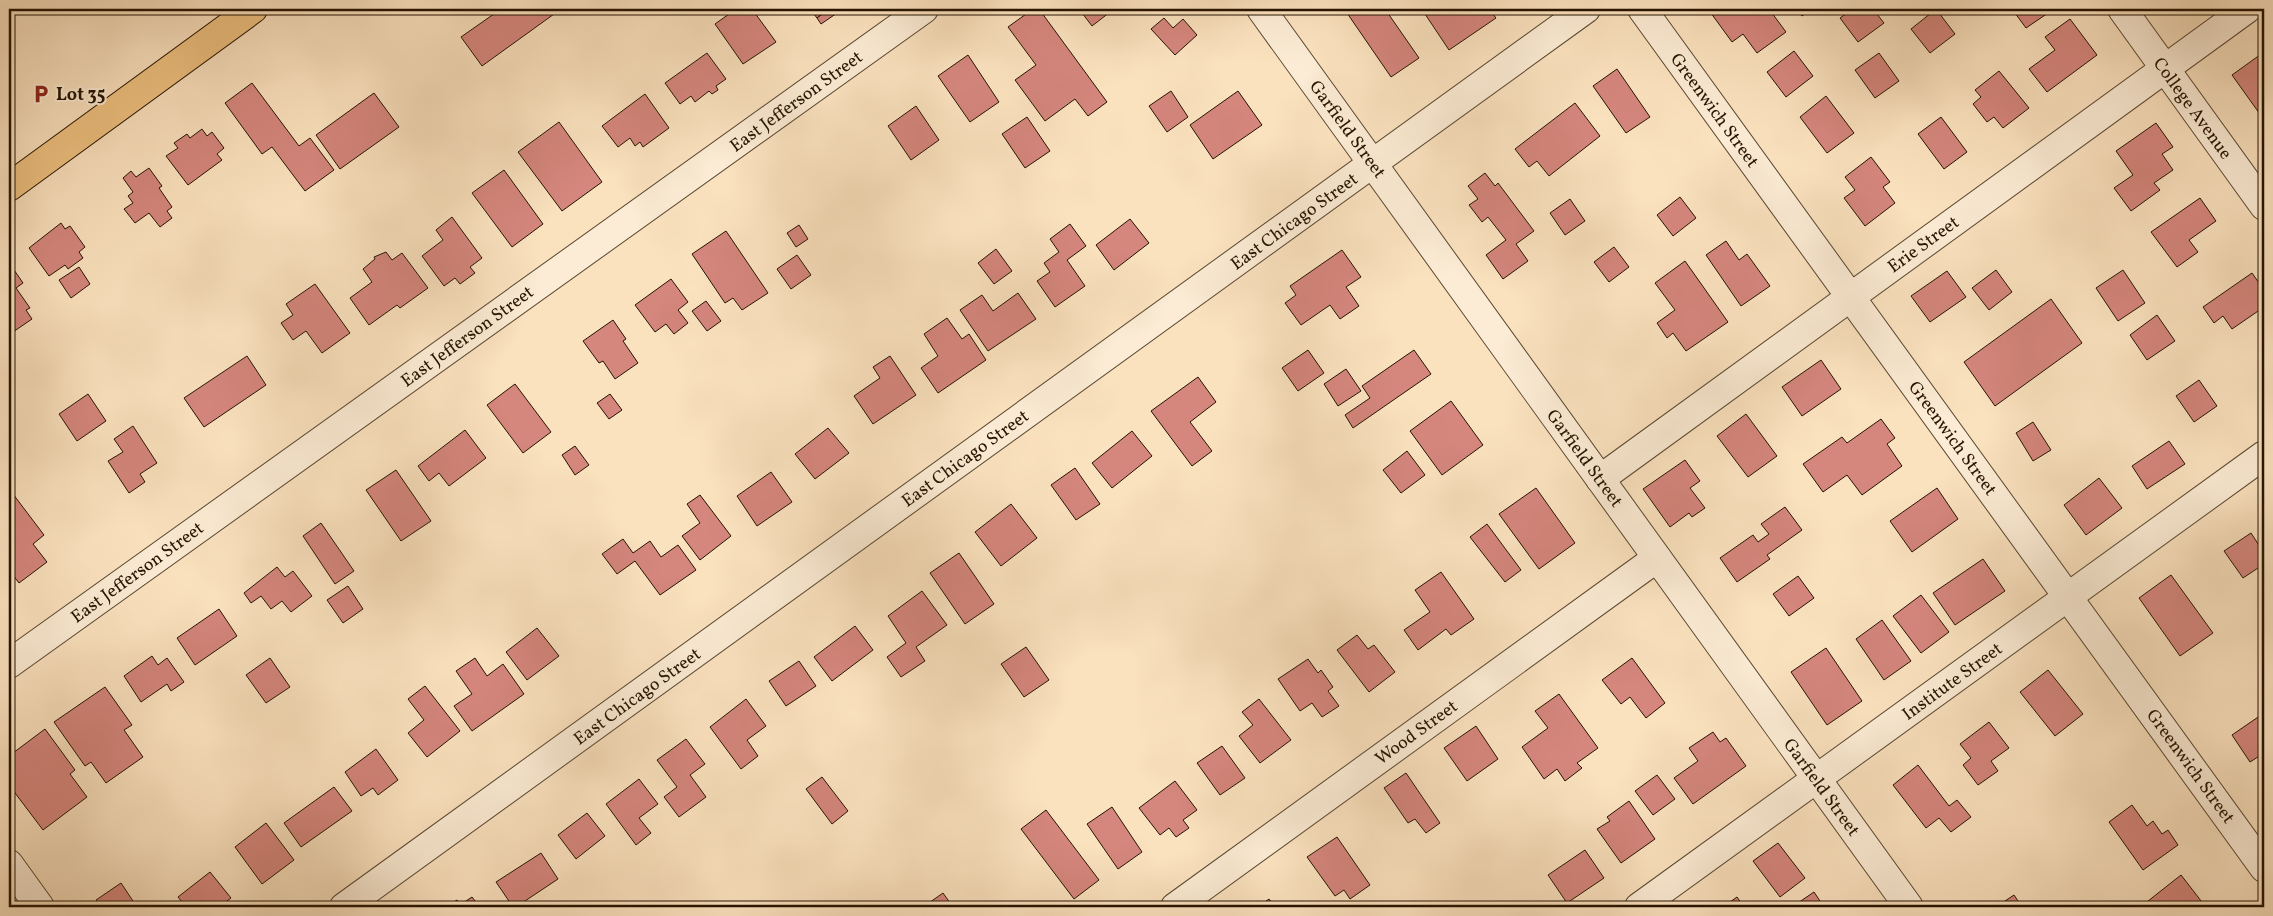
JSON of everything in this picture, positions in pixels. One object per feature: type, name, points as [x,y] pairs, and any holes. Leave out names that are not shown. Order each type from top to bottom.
[{"type":"main road","points":[[9,187],[253,9]]},
{"type":"street","name":"East Jefferson Street","points":[[9,664],[924,9]]},
{"type":"street","name":"Garfield Street","points":[[1261,9],[1909,907]]},
{"type":"street","name":"East Chicago Street","points":[[344,907],[1586,9]]},
{"type":"street","name":"Greenwich Street","points":[[1642,9],[2264,868]]},
{"type":"street","name":"College Avenue","points":[[2122,9],[2264,206]]},
{"type":"street","name":"Erie Street","points":[[1600,479],[2247,9]]},
{"type":"street","name":"Institute Street","points":[[1639,907],[2264,455]]},
{"type":"street","name":"Wood Street","points":[[1175,907],[1657,558]]},
{"type":"street","points":[[9,864],[40,907]]},
{"type":"building","points":[[501,9],[561,9],[482,66],[461,37]]},
{"type":"building","points":[[736,9],[752,9],[776,42],[743,64],[715,24]]},
{"type":"building","points":[[810,9],[829,9],[817,18]]},
{"type":"building","points":[[829,9],[843,9],[821,24],[817,18]]},
{"type":"building","points":[[1033,9],[1039,9],[1107,102],[1088,116],[1075,99],[1045,121],[1015,80],[1036,65],[1008,27]]},
{"type":"building","points":[[1079,9],[1114,9],[1092,26]]},
{"type":"building","points":[[1353,9],[1385,9],[1419,58],[1391,77],[1347,13]]},
{"type":"building","points":[[1432,9],[1489,9],[1496,18],[1449,50],[1425,14]]},
{"type":"building","points":[[1708,9],[1769,9],[1786,32],[1757,53],[1743,34],[1732,42]]},
{"type":"building","points":[[1796,9],[1812,9],[1802,16]]},
{"type":"building","points":[[1853,9],[1873,9],[1884,23],[1858,42],[1840,18]]},
{"type":"building","points":[[1894,9],[1906,9],[1898,15]]},
{"type":"building","points":[[1936,9],[1955,34],[1930,53],[1911,29]]},
{"type":"building","points":[[2012,9],[2054,9],[2026,28]]},
{"type":"building","points":[[1164,18],[1173,28],[1183,19],[1197,35],[1175,55],[1151,29]]},
{"type":"building","points":[[2070,19],[2097,55],[2047,92],[2029,69],[2055,50],[2045,37]]},
{"type":"building","points":[[1794,51],[1813,76],[1786,97],[1767,72]]},
{"type":"building","points":[[2264,52],[2264,115],[2262,117],[2232,75]]},
{"type":"building","points":[[707,53],[726,79],[716,86],[718,90],[712,94],[709,91],[695,102],[691,96],[680,104],[665,83]]},
{"type":"building","points":[[1879,53],[1899,81],[1875,98],[1855,70]]},
{"type":"building","points":[[968,55],[999,102],[970,122],[938,76]]},
{"type":"building","points":[[1617,69],[1650,117],[1626,133],[1593,86]]},
{"type":"building","points":[[1999,71],[2029,108],[2003,128],[1994,117],[1987,122],[1973,104],[1981,97],[1975,90]]},
{"type":"building","points":[[252,83],[299,146],[310,138],[334,170],[305,191],[272,147],[262,154],[225,103]]},
{"type":"building","points":[[1171,91],[1188,117],[1167,132],[1149,106]]},
{"type":"building","points":[[1238,91],[1262,125],[1213,159],[1190,125]]},
{"type":"building","points":[[374,93],[399,127],[340,169],[316,135]]},
{"type":"building","points":[[645,94],[669,128],[643,147],[640,142],[635,146],[630,138],[618,147],[602,126]]},
{"type":"building","points":[[1826,96],[1854,133],[1827,153],[1800,117]]},
{"type":"building","points":[[1575,103],[1600,136],[1549,176],[1537,161],[1529,167],[1515,149]]},
{"type":"building","points":[[916,106],[939,140],[911,160],[888,126]]},
{"type":"building","points":[[1027,117],[1050,151],[1025,168],[1002,134]]},
{"type":"building","points":[[1941,117],[1967,152],[1944,169],[1918,134]]},
{"type":"building","points":[[559,122],[602,182],[562,211],[518,152]]},
{"type":"building","points":[[2156,123],[2173,147],[2162,154],[2173,170],[2154,183],[2160,190],[2131,211],[2114,188],[2133,175],[2116,151]]},
{"type":"building","points":[[202,129],[207,136],[212,132],[224,148],[217,154],[222,160],[188,185],[166,156],[178,148],[174,143],[187,134],[190,138]]},
{"type":"building","points":[[1871,157],[1890,182],[1883,187],[1895,203],[1865,226],[1844,198],[1855,190],[1845,177]]},
{"type":"building","points":[[149,168],[162,186],[159,188],[172,207],[167,211],[172,218],[160,227],[149,213],[135,223],[124,209],[133,203],[128,196],[133,192],[123,178],[131,171],[136,177]]},
{"type":"building","points":[[504,170],[543,224],[512,247],[472,193]]},
{"type":"building","points":[[1485,173],[1495,186],[1498,183],[1534,231],[1516,244],[1528,261],[1503,279],[1486,255],[1506,240],[1488,217],[1482,222],[1469,205],[1478,199],[1468,186]]},
{"type":"building","points":[[1680,197],[1696,218],[1673,236],[1657,215]]},
{"type":"building","points":[[2200,198],[2216,221],[2189,240],[2198,252],[2177,267],[2151,232]]},
{"type":"building","points":[[1570,199],[1585,221],[1565,235],[1550,213]]},
{"type":"building","points":[[452,217],[482,258],[470,267],[475,273],[460,284],[455,278],[444,286],[422,256],[443,240],[436,230]]},
{"type":"building","points":[[1130,219],[1149,243],[1114,270],[1096,245]]},
{"type":"building","points":[[61,223],[65,229],[70,226],[85,247],[79,252],[83,258],[68,269],[65,265],[49,276],[29,248]]},
{"type":"building","points":[[1070,224],[1086,246],[1067,260],[1085,286],[1055,307],[1037,281],[1050,272],[1044,263],[1059,252],[1050,239]]},
{"type":"building","points":[[799,225],[808,239],[796,247],[787,233]]},
{"type":"building","points":[[726,231],[768,293],[742,310],[733,298],[725,303],[692,254]]},
{"type":"building","points":[[1726,241],[1739,260],[1747,254],[1770,286],[1741,306],[1706,255]]},
{"type":"building","points":[[1614,247],[1629,267],[1609,282],[1594,262]]},
{"type":"building","points":[[996,249],[1012,271],[994,284],[978,263]]},
{"type":"building","points":[[1342,250],[1361,277],[1346,287],[1359,306],[1340,319],[1330,305],[1301,325],[1285,303],[1296,295],[1290,286]]},
{"type":"building","points":[[386,252],[392,260],[402,253],[428,288],[400,308],[397,305],[369,325],[350,298],[372,282],[363,269],[375,259],[374,257]]},
{"type":"building","points":[[797,255],[811,275],[791,289],[777,269]]},
{"type":"building","points":[[1685,261],[1728,322],[1686,351],[1673,333],[1667,338],[1657,323],[1675,310],[1655,283]]},
{"type":"building","points":[[12,267],[23,283],[16,288],[30,308],[26,310],[32,319],[13,332],[9,326],[9,270]]},
{"type":"building","points":[[79,267],[90,284],[71,298],[59,280]]},
{"type":"building","points":[[1996,270],[2012,292],[1989,310],[1972,288]]},
{"type":"building","points":[[2123,270],[2145,303],[2118,321],[2096,288]]},
{"type":"building","points":[[1947,271],[1966,297],[1930,322],[1911,296]]},
{"type":"building","points":[[2252,273],[2264,290],[2264,307],[2232,329],[2223,316],[2214,323],[2203,307]]},
{"type":"building","points":[[671,279],[688,302],[678,310],[688,323],[674,334],[666,324],[655,332],[635,305]]},
{"type":"building","points":[[315,284],[350,333],[322,353],[306,331],[293,340],[281,323],[293,315],[286,304]]},
{"type":"building","points":[[1018,293],[1036,319],[988,351],[960,310],[982,295],[993,311]]},
{"type":"building","points":[[2051,299],[2082,343],[1995,406],[1964,362]]},
{"type":"building","points":[[706,301],[721,321],[707,331],[692,311]]},
{"type":"building","points":[[2157,315],[2175,341],[2147,360],[2130,335]]},
{"type":"building","points":[[947,318],[962,339],[969,334],[986,360],[938,393],[921,368],[938,356],[924,334]]},
{"type":"building","points":[[613,320],[626,339],[623,341],[638,363],[615,379],[603,361],[599,363],[583,341]]},
{"type":"building","points":[[1308,350],[1324,373],[1298,391],[1282,368]]},
{"type":"building","points":[[1414,350],[1431,374],[1353,428],[1345,415],[1370,398],[1362,386]]},
{"type":"building","points":[[247,356],[266,385],[204,427],[184,398]]},
{"type":"building","points":[[890,356],[916,395],[873,424],[854,396],[880,378],[873,367]]},
{"type":"building","points":[[1821,360],[1841,389],[1802,416],[1782,387]]},
{"type":"building","points":[[1346,369],[1361,391],[1338,406],[1324,384]]},
{"type":"building","points":[[1198,377],[1216,402],[1190,422],[1212,451],[1192,466],[1151,411]]},
{"type":"building","points":[[2199,380],[2217,406],[2194,422],[2176,396]]},
{"type":"building","points":[[515,384],[551,432],[523,453],[487,405]]},
{"type":"building","points":[[88,394],[106,421],[77,441],[59,414]]},
{"type":"building","points":[[610,394],[622,410],[609,419],[597,403]]},
{"type":"building","points":[[1451,401],[1483,445],[1442,475],[1410,431]]},
{"type":"building","points":[[1746,414],[1777,456],[1748,477],[1717,436]]},
{"type":"building","points":[[1881,419],[1895,438],[1887,444],[1902,466],[1862,495],[1847,475],[1823,492],[1803,464],[1842,437],[1847,443]]},
{"type":"building","points":[[2033,422],[2051,450],[2033,461],[2016,433]]},
{"type":"building","points":[[133,426],[157,463],[140,474],[145,482],[129,493],[108,461],[123,452],[114,439]]},
{"type":"building","points":[[828,428],[849,453],[815,479],[795,454]]},
{"type":"building","points":[[465,430],[486,458],[449,486],[439,473],[429,481],[418,466]]},
{"type":"building","points":[[1132,431],[1152,456],[1112,488],[1092,463]]},
{"type":"building","points":[[2169,441],[2185,464],[2147,489],[2132,466]]},
{"type":"building","points":[[575,446],[589,465],[575,475],[562,455]]},
{"type":"building","points":[[1407,451],[1425,475],[1401,493],[1383,470]]},
{"type":"building","points":[[1685,460],[1700,481],[1690,488],[1705,508],[1692,517],[1689,513],[1670,527],[1643,489]]},
{"type":"building","points":[[1075,468],[1100,504],[1076,520],[1051,485]]},
{"type":"building","points":[[396,470],[431,521],[401,541],[366,490]]},
{"type":"building","points":[[771,472],[792,502],[757,526],[737,496]]},
{"type":"building","points":[[2099,478],[2122,508],[2086,535],[2064,505]]},
{"type":"building","points":[[1536,488],[1575,543],[1539,569],[1499,514]]},
{"type":"building","points":[[1937,488],[1958,519],[1912,552],[1890,521]]},
{"type":"building","points":[[13,494],[44,535],[33,544],[47,562],[19,583],[9,570],[9,498]]},
{"type":"building","points":[[700,495],[731,536],[700,560],[682,536],[700,523],[687,504]]},
{"type":"building","points":[[1011,504],[1037,538],[1001,566],[975,532]]},
{"type":"building","points":[[1785,507],[1802,530],[1767,555],[1770,559],[1737,582],[1720,558],[1753,535],[1758,542],[1769,534],[1761,524]]},
{"type":"building","points":[[321,523],[354,571],[335,584],[303,536]]},
{"type":"building","points":[[1487,524],[1521,570],[1505,582],[1470,537]]},
{"type":"building","points":[[2251,533],[2264,553],[2264,564],[2243,578],[2224,551]]},
{"type":"building","points":[[623,539],[633,553],[650,541],[661,557],[678,545],[696,570],[660,595],[635,561],[617,574],[602,554]]},
{"type":"building","points":[[959,553],[994,604],[965,624],[930,573]]},
{"type":"building","points":[[1983,559],[2005,591],[1955,625],[1933,593]]},
{"type":"building","points":[[277,567],[285,577],[293,571],[312,596],[291,612],[282,601],[271,609],[261,596],[251,603],[244,593]]},
{"type":"building","points":[[1441,572],[1474,619],[1451,635],[1446,629],[1418,650],[1404,630],[1430,612],[1415,590]]},
{"type":"building","points":[[2171,575],[2213,633],[2180,656],[2139,598]]},
{"type":"building","points":[[1798,576],[1814,598],[1789,616],[1773,594]]},
{"type":"building","points":[[348,586],[363,609],[343,623],[327,600]]},
{"type":"building","points":[[922,591],[947,625],[916,647],[925,661],[901,677],[887,657],[906,643],[888,616]]},
{"type":"building","points":[[1921,595],[1949,632],[1921,653],[1893,616]]},
{"type":"building","points":[[219,609],[237,636],[195,665],[177,638]]},
{"type":"building","points":[[1882,620],[1911,661],[1884,680],[1856,639]]},
{"type":"building","points":[[855,626],[873,650],[832,681],[814,657]]},
{"type":"building","points":[[537,628],[559,656],[527,680],[506,652]]},
{"type":"building","points":[[1357,635],[1368,649],[1374,645],[1395,672],[1369,692],[1337,650]]},
{"type":"building","points":[[1026,647],[1049,680],[1024,697],[1001,664]]},
{"type":"building","points":[[1826,648],[1862,701],[1827,725],[1791,672]]},
{"type":"building","points":[[152,656],[158,665],[167,658],[184,682],[171,691],[167,684],[141,702],[124,676]]},
{"type":"building","points":[[270,658],[290,687],[266,703],[246,675]]},
{"type":"building","points":[[475,658],[487,676],[503,664],[524,694],[472,731],[454,706],[472,694],[456,671]]},
{"type":"building","points":[[1632,658],[1665,703],[1646,718],[1630,697],[1621,704],[1602,680]]},
{"type":"building","points":[[1308,659],[1318,673],[1321,670],[1333,687],[1328,691],[1339,706],[1322,717],[1312,703],[1300,711],[1278,679]]},
{"type":"building","points":[[799,661],[816,686],[786,706],[769,681]]},
{"type":"building","points":[[2048,670],[2083,714],[2055,736],[2020,692]]},
{"type":"building","points":[[425,686],[460,731],[427,757],[408,733],[424,720],[408,699]]},
{"type":"building","points":[[105,687],[132,725],[124,730],[143,757],[106,783],[91,762],[85,766],[54,722]]},
{"type":"building","points":[[1559,694],[1598,748],[1577,763],[1582,768],[1565,781],[1557,769],[1544,779],[1522,747],[1548,728],[1535,711]]},
{"type":"building","points":[[746,699],[766,726],[747,740],[758,756],[741,769],[710,727]]},
{"type":"building","points":[[1259,699],[1291,740],[1260,763],[1239,736],[1253,725],[1242,712]]},
{"type":"building","points":[[2264,713],[2264,753],[2250,762],[2232,735]]},
{"type":"building","points":[[1989,722],[2009,748],[1991,761],[1998,771],[1978,785],[1963,765],[1971,758],[1960,744]]},
{"type":"building","points":[[1476,726],[1498,759],[1467,781],[1444,748]]},
{"type":"building","points":[[45,729],[75,770],[70,774],[87,797],[43,830],[9,785],[9,756]]},
{"type":"building","points":[[1713,732],[1720,742],[1726,738],[1746,766],[1693,804],[1674,778],[1698,761],[1689,748]]},
{"type":"building","points":[[686,739],[705,764],[690,775],[706,797],[679,817],[664,797],[677,787],[657,760]]},
{"type":"building","points":[[1222,746],[1245,778],[1220,795],[1197,763]]},
{"type":"building","points":[[376,749],[398,780],[378,795],[373,788],[361,796],[345,772]]},
{"type":"building","points":[[1918,765],[1949,806],[1957,800],[1971,817],[1951,832],[1939,818],[1926,828],[1893,785]]},
{"type":"building","points":[[1406,773],[1440,823],[1426,833],[1415,819],[1408,823],[1384,788]]},
{"type":"building","points":[[1657,775],[1675,799],[1653,815],[1635,791]]},
{"type":"building","points":[[822,777],[848,811],[832,824],[806,789]]},
{"type":"building","points":[[639,779],[658,804],[639,818],[651,833],[636,845],[606,804]]},
{"type":"building","points":[[1175,781],[1197,810],[1183,820],[1189,828],[1176,837],[1169,828],[1160,835],[1139,808]]},
{"type":"building","points":[[334,787],[352,811],[301,847],[284,823]]},
{"type":"building","points":[[1629,801],[1655,839],[1621,863],[1597,829],[1610,821],[1607,817]]},
{"type":"building","points":[[2132,805],[2147,826],[2153,821],[2162,834],[2168,830],[2178,845],[2143,870],[2109,822]]},
{"type":"building","points":[[1112,807],[1142,852],[1118,869],[1087,824]]},
{"type":"building","points":[[1046,810],[1099,880],[1074,899],[1021,829]]},
{"type":"building","points":[[587,813],[605,836],[576,859],[558,835]]},
{"type":"building","points":[[266,823],[294,860],[262,884],[235,847]]},
{"type":"building","points":[[1337,837],[1370,885],[1350,899],[1344,890],[1335,896],[1307,857]]},
{"type":"building","points":[[1778,843],[1805,878],[1780,897],[1753,861]]},
{"type":"building","points":[[1585,850],[1604,878],[1567,903],[1548,875]]},
{"type":"building","points":[[541,853],[558,879],[516,907],[513,907],[496,882]]},
{"type":"building","points":[[210,872],[231,898],[219,907],[186,907],[178,897]]},
{"type":"building","points":[[2181,875],[2205,906],[2145,907],[2143,905]]},
{"type":"building","points":[[121,883],[137,907],[101,907],[96,900]]},
{"type":"building","points":[[1814,892],[1824,907],[1792,907]]},
{"type":"building","points":[[943,893],[953,907],[923,907]]},
{"type":"building","points":[[2014,895],[2022,907],[1996,907]]},
{"type":"building","points":[[472,897],[480,907],[446,907],[457,900],[460,905]]},
{"type":"building","points":[[1737,897],[1744,907],[1723,907]]},
{"type":"building","points":[[1269,899],[1275,907],[1258,907]]},
{"type":"building","points":[[1520,902],[1524,907],[1513,907]]},
{"type":"place","name":"Lot 35","points":[[41,94]]}]
